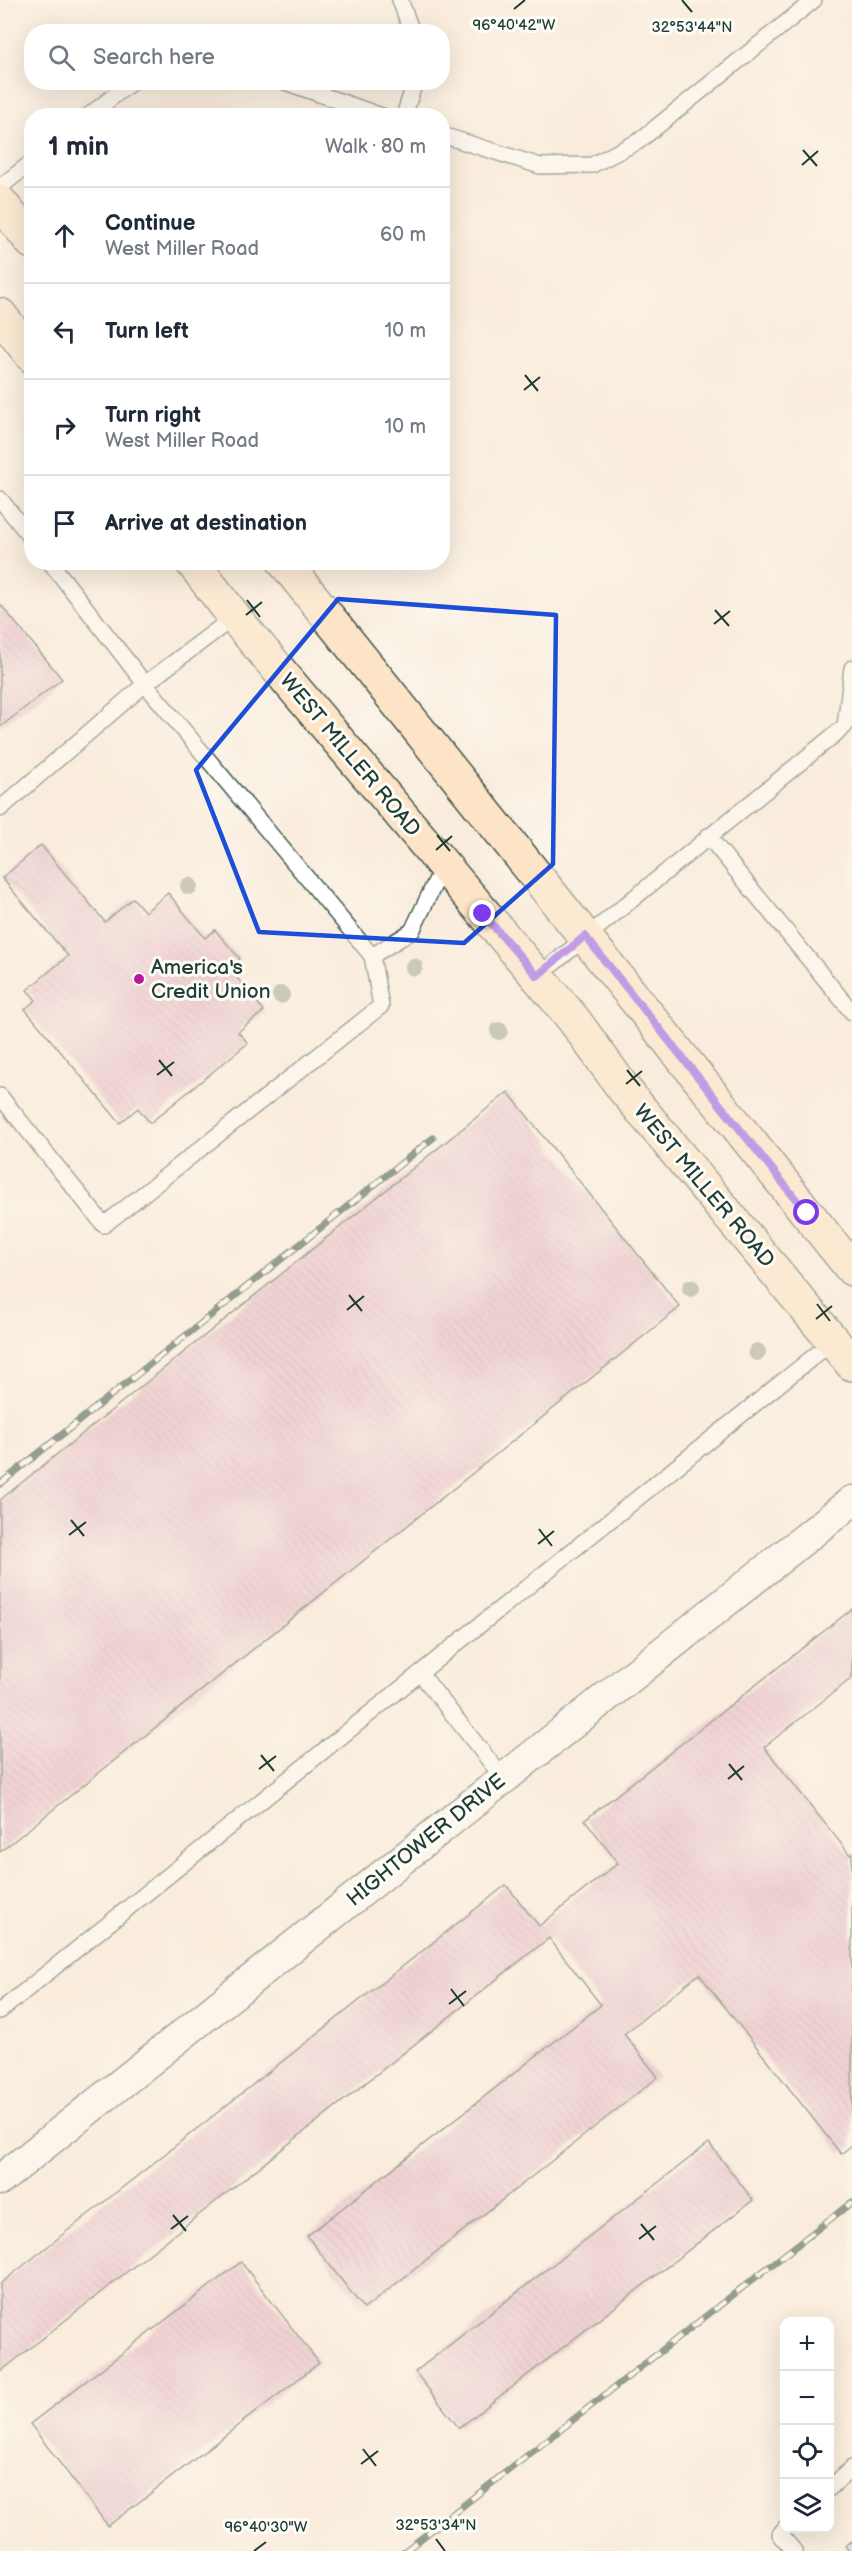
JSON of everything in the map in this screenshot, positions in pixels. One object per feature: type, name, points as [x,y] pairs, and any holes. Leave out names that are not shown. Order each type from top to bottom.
[{"type":"main road","points":[[0,202],[24,232]]},
{"type":"main road","points":[[0,315],[24,346]]},
{"type":"main road","name":"WEST MILLER ROAD","points":[[198,570],[234,617],[574,1020],[623,1088],[842,1353]]},
{"type":"main road","points":[[290,570],[852,1269]]},
{"type":"street","name":"HIGHTOWER DRIVE","points":[[0,2180],[852,1501]]},
{"type":"lane","points":[[400,0],[404,4],[410,24]]},
{"type":"lane","points":[[450,137],[540,165],[592,165],[639,141],[814,0]]},
{"type":"lane","points":[[98,108],[122,90]]},
{"type":"lane","points":[[308,90],[359,108]]},
{"type":"lane","points":[[407,108],[412,90]]},
{"type":"lane","points":[[0,187],[24,168]]},
{"type":"lane","points":[[0,499],[24,529]]},
{"type":"lane","points":[[0,1096],[104,1225],[381,1006],[372,956],[146,684],[56,570]]},
{"type":"lane","points":[[0,808],[146,684],[234,617]]},
{"type":"lane","points":[[537,976],[845,726],[852,668]]},
{"type":"lane","points":[[708,836],[852,1012]]},
{"type":"lane","points":[[372,956],[412,931],[443,866]]},
{"type":"lane","points":[[0,2011],[420,1674],[842,1353]]},
{"type":"lane","points":[[420,1674],[504,1778]]},
{"type":"lane","points":[[834,2484],[852,2468]]},
{"type":"lane","points":[[781,2533],[794,2551]]},
{"type":"highlighted area","points":[[338,599],[556,615],[553,864],[464,943],[259,932],[196,770]]},
{"type":"building","points":[[0,604],[62,679],[0,727]]},
{"type":"building","name":"America's Credit Union","points":[[41,845],[105,922],[133,898],[145,912],[168,893],[205,938],[215,930],[240,959],[229,968],[264,1011],[238,1032],[248,1043],[150,1123],[138,1108],[120,1123],[25,1009],[36,1000],[27,990],[68,956],[2,878]]},
{"type":"building","points":[[508,1092],[680,1307],[0,1852],[0,1500]]},
{"type":"building","points":[[852,1609],[852,1678],[764,1747],[850,1855],[852,1853],[852,2145],[841,2154],[699,1974],[624,2034],[658,2077],[364,2309],[307,2236],[601,2005],[549,1938],[0,2372],[0,2284],[506,1885],[539,1926],[618,1863],[585,1820]]},
{"type":"building","points":[[709,2143],[753,2200],[459,2428],[415,2372]]},
{"type":"building","points":[[241,2262],[319,2363],[108,2526],[30,2424]]},
{"type":"building","points":[[852,2541],[852,2551],[849,2551],[845,2546]]},
{"type":"railway","points":[[0,1484],[433,1138]]},
{"type":"railway","points":[[405,2551],[852,2202]]},
{"type":"place","name":"America's Credit Union","points":[[139,979]]},
{"type":"route","points":[[483,914],[537,976],[585,936],[807,1213]]}]
